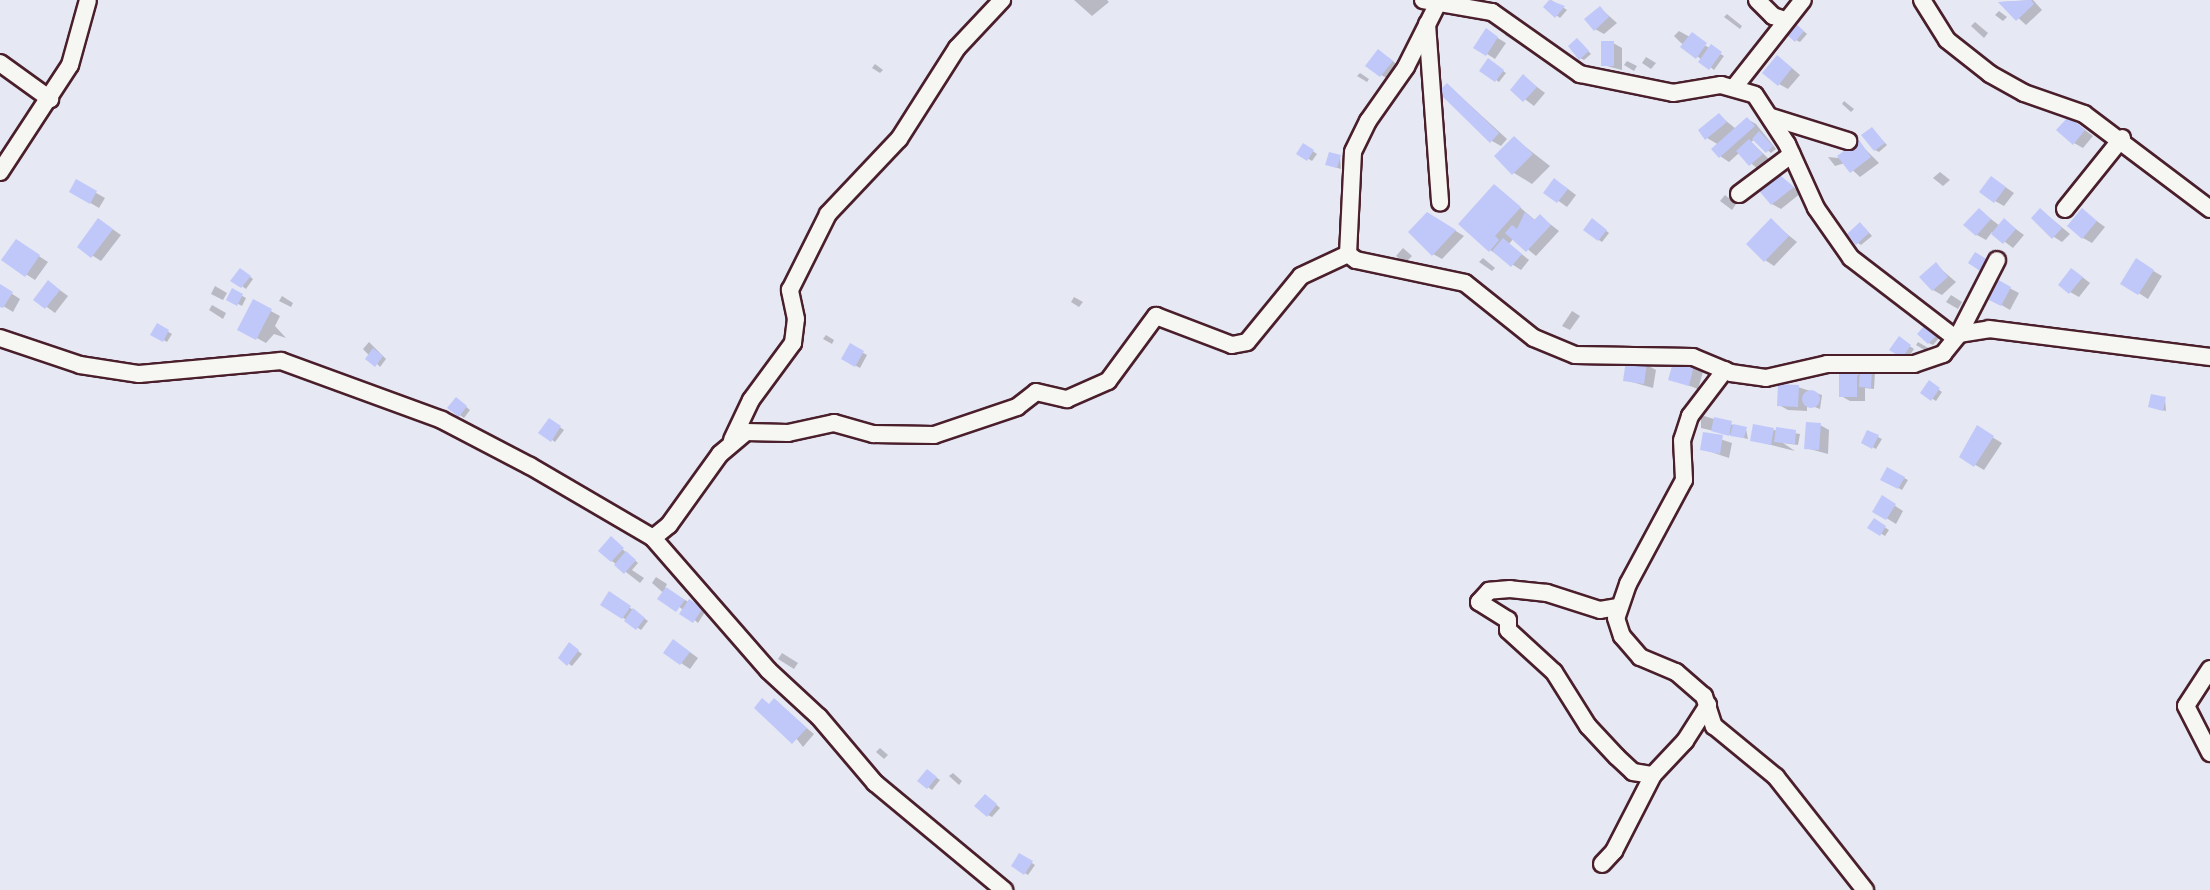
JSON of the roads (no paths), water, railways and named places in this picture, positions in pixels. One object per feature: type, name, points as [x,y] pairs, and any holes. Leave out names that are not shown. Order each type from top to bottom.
[{"type":"street","points":[[0,172],[70,65],[88,0]]},
{"type":"street","points":[[653,538],[669,525],[732,440],[751,400],[793,343],[796,319],[790,290],[828,214],[899,139],[957,48],[1002,0]]},
{"type":"street","points":[[1757,0],[1773,16],[1785,20]]},
{"type":"street","points":[[1736,85],[1803,0]]},
{"type":"street","points":[[1922,0],[1947,40],[1990,74],[2024,93],[2084,114],[2122,138],[2210,209]]},
{"type":"street","points":[[1440,203],[1427,24],[1430,2],[1492,12],[1580,74],[1673,93],[1736,85],[1755,95],[1792,154],[1816,208],[1851,258],[1956,335],[2004,330],[2210,357]]},
{"type":"street","points":[[1348,254],[1353,152],[1368,121],[1406,67],[1427,24]]},
{"type":"street","points":[[0,63],[50,99]]},
{"type":"street","points":[[1771,117],[1848,141]]},
{"type":"street","points":[[2065,209],[2122,138]]},
{"type":"street","points":[[1739,194],[1792,154]]},
{"type":"street","points":[[732,440],[746,432],[797,432],[834,423],[873,434],[934,435],[1017,407],[1036,392],[1067,399],[1108,381],[1156,316],[1232,345],[1247,342],[1301,276],[1348,254],[1412,275],[1465,283],[1534,338],[1575,355],[1693,357],[1725,370],[1766,378],[1827,364],[1914,364],[1943,354],[1997,260]]},
{"type":"street","points":[[0,339],[80,365],[139,374],[281,361],[442,420],[653,538],[768,670],[819,717],[875,783],[1004,890]]},
{"type":"street","points":[[1725,370],[1690,416],[1682,440],[1684,480],[1618,607],[1622,636],[1640,657],[1689,680],[1708,705],[1714,726],[1776,777],[1865,890]]},
{"type":"street","points":[[1618,607],[1600,610],[1547,593],[1510,589],[1489,591],[1479,602],[1508,620],[1508,630],[1554,672],[1588,726],[1617,757],[1633,772],[1653,775]]},
{"type":"street","points":[[2210,669],[2186,706],[2190,722],[2210,753]]},
{"type":"street","points":[[1602,864],[1614,851],[1653,775],[1685,741],[1708,705]]}]
